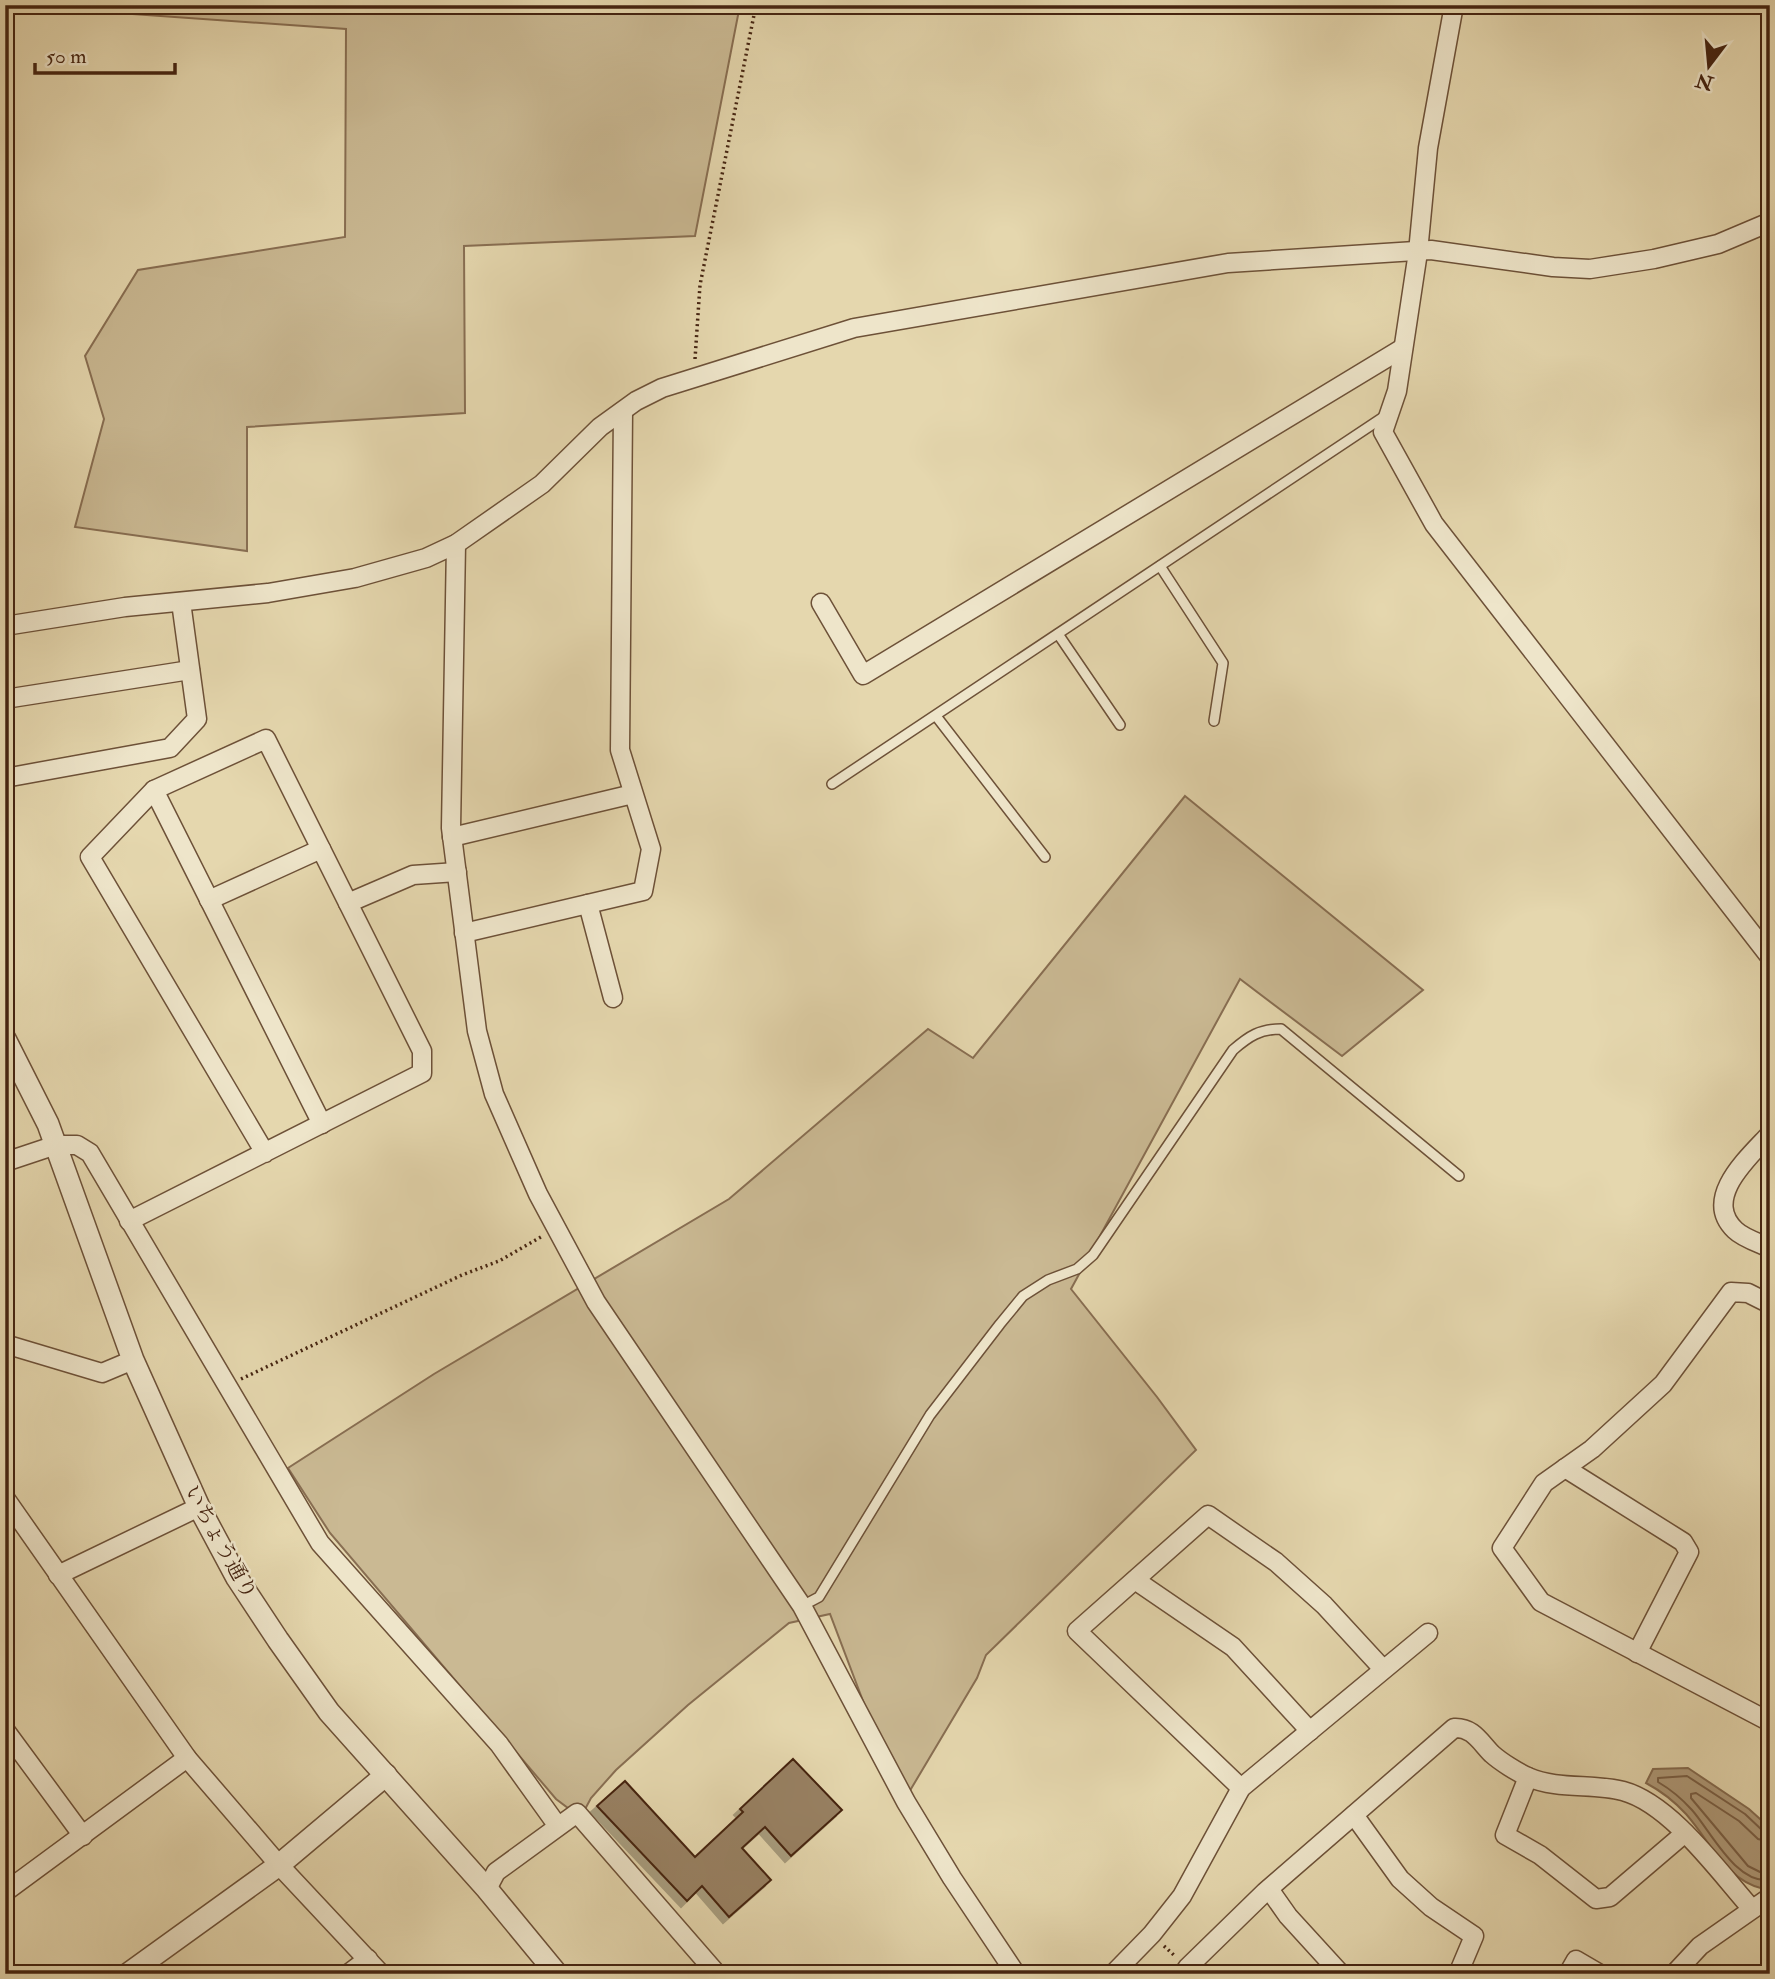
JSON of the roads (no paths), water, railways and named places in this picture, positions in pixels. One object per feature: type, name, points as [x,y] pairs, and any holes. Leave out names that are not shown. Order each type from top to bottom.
[{"type":"street","points":[[1454,5],[1428,148],[1418,252],[1397,391],[1383,432],[1433,524],[1770,957]]},
{"type":"street","points":[[5,626],[124,607],[268,593],[355,578],[426,558],[456,544],[542,484],[600,427],[662,388],[854,328],[1228,263],[1431,250],[1553,267],[1590,269],[1654,259],[1718,244],[1770,222]]},
{"type":"street","points":[[821,603],[863,675],[1403,348]]},
{"type":"street","points":[[464,933],[643,891],[651,849],[620,750],[623,411]]},
{"type":"street","points":[[456,544],[452,837],[477,1031],[494,1094],[538,1194],[596,1302],[802,1606],[906,1802],[952,1878],[1016,1974]]},
{"type":"street","points":[[5,778],[170,748],[197,719],[181,602]]},
{"type":"street","points":[[5,699],[190,670]]},
{"type":"street","points":[[129,1221],[265,1153],[422,1073],[422,1051],[266,740],[154,790],[90,857],[265,1153]]},
{"type":"street","points":[[154,790],[322,1124]]},
{"type":"street","points":[[452,837],[634,794]]},
{"type":"street","points":[[209,900],[321,849]]},
{"type":"street","points":[[348,902],[414,874],[457,872]]},
{"type":"street","points":[[588,904],[613,998]]},
{"type":"street","name":"いちょう通り","points":[[5,1039],[48,1124],[134,1360],[199,1507],[237,1577],[329,1712],[487,1889],[557,1974]]},
{"type":"street","points":[[1770,1134],[1733,1176],[1724,1195],[1726,1217],[1737,1232],[1770,1248]]},
{"type":"street","points":[[5,1162],[56,1145],[77,1145],[90,1153],[320,1543],[499,1744],[557,1825]]},
{"type":"street","points":[[1770,1304],[1748,1293],[1731,1292],[1663,1384],[1592,1449],[1544,1483],[1502,1549],[1541,1602],[1770,1722]]},
{"type":"street","points":[[5,1344],[102,1373],[134,1360]]},
{"type":"street","points":[[1565,1468],[1683,1542],[1689,1552],[1637,1653]]},
{"type":"street","points":[[5,1498],[187,1758],[279,1865],[381,1974]]},
{"type":"street","points":[[58,1575],[199,1507]]},
{"type":"street","points":[[1241,1788],[1077,1631],[1208,1515],[1276,1562],[1324,1605],[1383,1669]]},
{"type":"street","points":[[1135,1580],[1233,1647],[1310,1731]]},
{"type":"street","points":[[1112,1974],[1152,1934],[1182,1896],[1241,1788],[1428,1633]]},
{"type":"street","points":[[1190,1971],[1269,1889],[1454,1728],[1464,1728],[1475,1735],[1494,1755],[1528,1777],[1572,1786],[1621,1790],[1641,1797],[1669,1815],[1752,1909]]},
{"type":"street","points":[[5,1731],[83,1836]]},
{"type":"street","points":[[5,1892],[187,1758]]},
{"type":"street","points":[[128,1974],[279,1865],[386,1775]]},
{"type":"street","points":[[1528,1777],[1504,1835],[1540,1855],[1596,1899],[1610,1897],[1685,1833]]},
{"type":"street","points":[[487,1889],[496,1872],[577,1813],[716,1974]]},
{"type":"street","points":[[1354,1815],[1400,1879],[1431,1907],[1474,1936],[1458,1974]]},
{"type":"street","points":[[1269,1889],[1288,1916],[1341,1974]]},
{"type":"street","points":[[1674,1974],[1700,1946],[1770,1897]]},
{"type":"street","points":[[348,1974],[368,1959]]},
{"type":"street","points":[[1568,1974],[1576,1960],[1600,1974]]},
{"type":"lane","points":[[832,784],[1389,413]]},
{"type":"lane","points":[[1160,566],[1223,663],[1214,721]]},
{"type":"lane","points":[[1058,634],[1120,725]]},
{"type":"lane","points":[[936,716],[1045,857]]},
{"type":"lane","points":[[802,1606],[819,1597],[930,1415],[1000,1324],[1023,1296],[1048,1280],[1077,1269],[1093,1255],[1233,1050],[1251,1035],[1266,1029],[1281,1029],[1459,1176]]},
{"type":"water","points":[[1688,1768],[1749,1809],[1770,1828],[1770,1885],[1764,1889],[1739,1878],[1720,1859],[1682,1810],[1646,1783],[1653,1769]]}]
